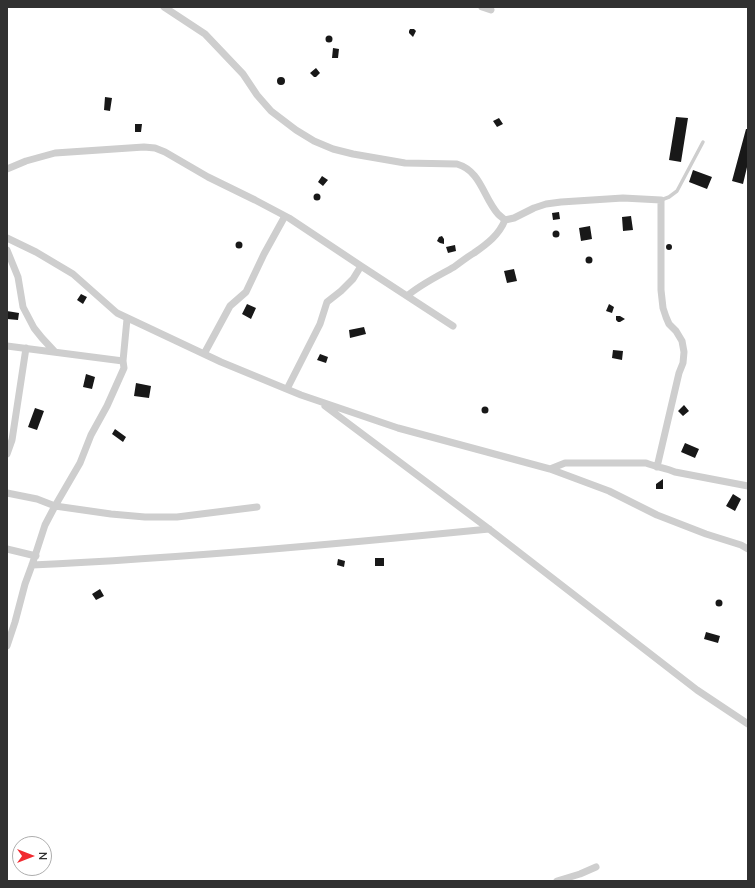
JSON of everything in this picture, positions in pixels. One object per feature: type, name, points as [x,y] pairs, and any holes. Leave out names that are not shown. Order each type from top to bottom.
[{"type":"street","points":[[164,7],[205,34],[243,74],[271,111],[296,130],[314,141],[333,149],[360,156],[405,163],[456,164],[464,167],[472,172],[498,214],[505,220]]},
{"type":"street","points":[[482,7],[491,10]]},
{"type":"street","points":[[7,169],[55,153],[144,147],[155,148],[285,216],[453,326]]},
{"type":"street","points":[[505,220],[514,218],[546,204],[561,202],[623,198],[661,200],[661,290],[663,308],[669,324],[676,331],[682,341],[684,352],[683,363],[679,373],[657,467]]},
{"type":"street","points":[[204,354],[230,306],[246,292],[264,254],[285,216]]},
{"type":"street","points":[[407,296],[485,245],[497,234],[503,226],[505,220]]},
{"type":"street","points":[[7,238],[36,252],[73,274],[118,313],[221,362],[318,401],[398,428],[550,469],[609,491],[657,515],[706,534],[741,545],[748,549]]},
{"type":"street","points":[[7,250],[18,277],[23,307],[34,328],[55,352]]},
{"type":"street","points":[[287,389],[318,327],[327,302],[353,279],[361,266]]},
{"type":"street","points":[[7,646],[25,584],[36,556],[45,525],[54,506],[80,463],[91,435],[107,406],[124,368],[127,318]]},
{"type":"street","points":[[7,346],[124,361]]},
{"type":"street","points":[[8,450],[12,440],[26,348]]},
{"type":"street","points":[[318,401],[489,529],[690,685],[748,724]]},
{"type":"street","points":[[550,469],[565,463],[646,463],[681,473],[748,486]]},
{"type":"street","points":[[7,493],[37,500],[54,506],[145,517],[177,516],[257,507]]},
{"type":"street","points":[[32,565],[190,556],[489,529]]},
{"type":"street","points":[[7,549],[36,556]]},
{"type":"street","points":[[556,881],[580,874],[596,867]]},
{"type":"lane","points":[[661,200],[669,198],[677,191],[703,142]]},
{"type":"building","points":[[410,29],[414,29],[416,31],[413,37],[409,33]]},
{"type":"building","points":[[329,36],[332,39],[329,42],[326,39]]},
{"type":"building","points":[[333,48],[339,49],[338,58],[332,58]]},
{"type":"building","points":[[316,68],[320,73],[314,77],[310,73]]},
{"type":"building","points":[[279,77],[283,77],[285,81],[283,85],[279,85],[277,83],[277,79]]},
{"type":"building","points":[[105,97],[112,98],[110,111],[104,110]]},
{"type":"building","points":[[676,117],[688,118],[681,162],[669,160]]},
{"type":"building","points":[[499,118],[503,124],[497,127],[493,121]]},
{"type":"building","points":[[135,124],[142,124],[141,132],[135,132]]},
{"type":"building","points":[[746,129],[748,129],[748,163],[743,184],[732,181]]},
{"type":"building","points":[[693,170],[712,177],[707,189],[689,182]]},
{"type":"building","points":[[322,176],[328,180],[323,186],[318,182]]},
{"type":"building","points":[[317,194],[320,197],[317,200],[314,197]]},
{"type":"building","points":[[559,212],[560,219],[553,220],[552,213]]},
{"type":"building","points":[[631,216],[633,230],[623,231],[622,217]]},
{"type":"building","points":[[590,226],[592,239],[581,241],[579,228]]},
{"type":"building","points":[[556,231],[559,234],[556,237],[553,234]]},
{"type":"building","points":[[442,236],[444,239],[444,244],[437,241],[439,237]]},
{"type":"building","points":[[239,242],[242,245],[239,248],[236,245]]},
{"type":"building","points":[[669,244],[672,247],[669,250],[666,247]]},
{"type":"building","points":[[455,245],[456,251],[448,253],[446,247]]},
{"type":"building","points":[[589,257],[592,260],[589,263],[586,260]]},
{"type":"building","points":[[514,269],[517,281],[507,283],[504,271]]},
{"type":"building","points":[[81,294],[87,297],[83,304],[77,300]]},
{"type":"building","points":[[247,304],[256,308],[251,319],[242,314]]},
{"type":"building","points":[[609,304],[614,307],[612,313],[606,311]]},
{"type":"building","points":[[7,311],[19,313],[18,320],[7,319]]},
{"type":"building","points":[[616,316],[620,316],[625,319],[618,322],[616,320]]},
{"type":"building","points":[[364,327],[366,334],[350,338],[349,330]]},
{"type":"building","points":[[613,350],[623,351],[622,360],[612,358]]},
{"type":"building","points":[[320,354],[328,357],[326,363],[317,360]]},
{"type":"building","points":[[86,374],[95,377],[92,389],[83,387]]},
{"type":"building","points":[[136,383],[151,386],[149,398],[134,396]]},
{"type":"building","points":[[684,405],[689,411],[683,416],[678,411]]},
{"type":"building","points":[[485,407],[488,410],[485,413],[482,410]]},
{"type":"building","points":[[35,408],[44,411],[37,430],[28,427]]},
{"type":"building","points":[[115,429],[126,437],[123,442],[112,434]]},
{"type":"building","points":[[685,443],[699,449],[695,458],[681,452]]},
{"type":"building","points":[[663,479],[663,489],[656,489],[656,484]]},
{"type":"building","points":[[733,494],[741,499],[735,511],[726,506]]},
{"type":"building","points":[[375,558],[384,558],[384,566],[375,566]]},
{"type":"building","points":[[338,559],[345,561],[344,567],[337,565]]},
{"type":"building","points":[[100,589],[104,596],[96,600],[92,594]]},
{"type":"building","points":[[719,600],[722,603],[719,606],[716,603]]},
{"type":"building","points":[[706,632],[720,636],[718,643],[704,639]]}]
